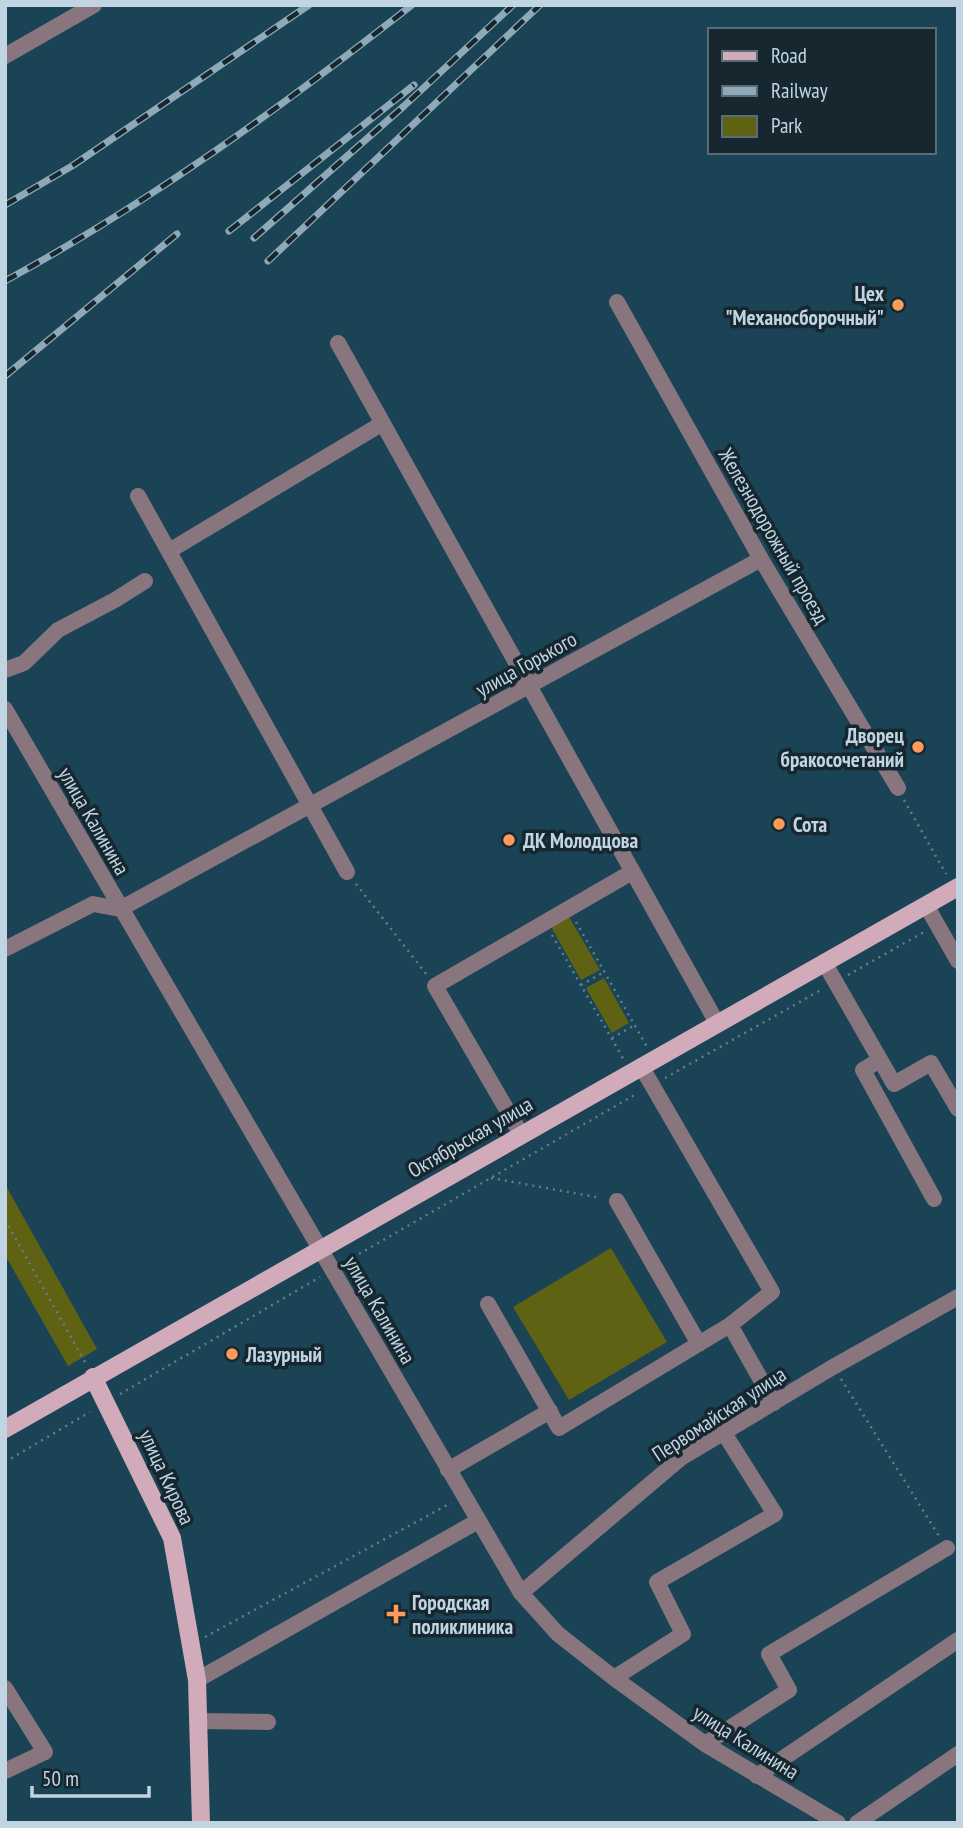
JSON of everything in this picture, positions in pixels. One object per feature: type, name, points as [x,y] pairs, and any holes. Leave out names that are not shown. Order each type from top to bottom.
[{"type":"main road","name":"Октябрьская улица","points":[[5,1429],[956,888]]},
{"type":"main road","name":"улица Кирова","points":[[93,1377],[172,1538],[197,1680],[201,1823]]},
{"type":"street","points":[[5,56],[94,5]]},
{"type":"street","name":"Железнодорожный проезд","points":[[617,302],[761,559],[898,788]]},
{"type":"street","points":[[338,343],[717,1023]]},
{"type":"street","points":[[169,551],[383,423]]},
{"type":"street","points":[[138,496],[347,872]]},
{"type":"street","name":"улица Горького","points":[[120,909],[761,559]]},
{"type":"street","points":[[5,670],[24,663],[58,630],[116,600],[145,581]]},
{"type":"street","name":"улица Калинина","points":[[5,709],[521,1593],[558,1634],[614,1678],[705,1744],[838,1823]]},
{"type":"street","points":[[521,1134],[435,986],[632,872]]},
{"type":"street","points":[[5,949],[93,904],[120,909]]},
{"type":"street","points":[[926,905],[958,961]]},
{"type":"street","points":[[824,962],[894,1084],[931,1063],[958,1110]]},
{"type":"street","points":[[880,1060],[863,1070],[934,1199]]},
{"type":"street","points":[[488,1304],[559,1427],[730,1325],[772,1292],[642,1066]]},
{"type":"street","points":[[617,1201],[699,1344]]},
{"type":"street","name":"Первомайская улица","points":[[521,1593],[681,1458],[833,1367],[958,1297]]},
{"type":"street","points":[[730,1325],[774,1403]]},
{"type":"street","points":[[449,1470],[550,1411]]},
{"type":"street","points":[[614,1678],[683,1634],[657,1582],[775,1514],[724,1433]]},
{"type":"street","points":[[197,1680],[478,1521]]},
{"type":"street","points":[[705,1744],[789,1690],[769,1654],[947,1548]]},
{"type":"street","points":[[757,1776],[958,1640]]},
{"type":"street","points":[[5,1688],[45,1752],[5,1771]]},
{"type":"street","points":[[198,1721],[238,1724],[268,1722]]},
{"type":"street","points":[[857,1823],[958,1754]]},
{"type":"path","points":[[898,788],[956,888]]},
{"type":"path","points":[[347,872],[435,986]]},
{"type":"path","points":[[568,909],[635,1025],[642,1066]]},
{"type":"path","points":[[545,922],[612,1038],[642,1066]]},
{"type":"path","points":[[5,1462],[652,1085],[937,925]]},
{"type":"path","points":[[582,985],[604,972]]},
{"type":"path","points":[[612,1038],[635,1025]]},
{"type":"path","points":[[491,1178],[617,1201]]},
{"type":"path","points":[[5,1220],[93,1377]]},
{"type":"path","points":[[833,1367],[947,1548]]},
{"type":"path","points":[[192,1644],[464,1496]]},
{"type":"green space","points":[[568,915],[600,970],[581,980],[550,925]]},
{"type":"green space","points":[[604,978],[629,1023],[612,1033],[586,988]]},
{"type":"green space","points":[[5,1184],[97,1349],[68,1366],[5,1255]]},
{"type":"green space","points":[[611,1248],[667,1342],[569,1400],[513,1307]]},
{"type":"railway","points":[[5,205],[72,166],[309,5]]},
{"type":"railway","points":[[5,281],[111,219],[214,152],[412,5]]},
{"type":"railway","points":[[254,238],[404,106],[513,5]]},
{"type":"railway","points":[[268,261],[540,5]]},
{"type":"railway","points":[[229,231],[414,85]]},
{"type":"railway","points":[[5,376],[177,234]]},
{"type":"place","name":"Цех \"Механосборочный\"","points":[[898,305]]},
{"type":"place","name":"Дворец бракосочетаний","points":[[918,747]]},
{"type":"place","name":"Сота","points":[[779,824]]},
{"type":"place","name":"ДК Молодцова","points":[[509,840]]},
{"type":"place","name":"Лазурный","points":[[232,1354]]},
{"type":"place","name":"Городская поликлиника","points":[[396,1614]]}]
